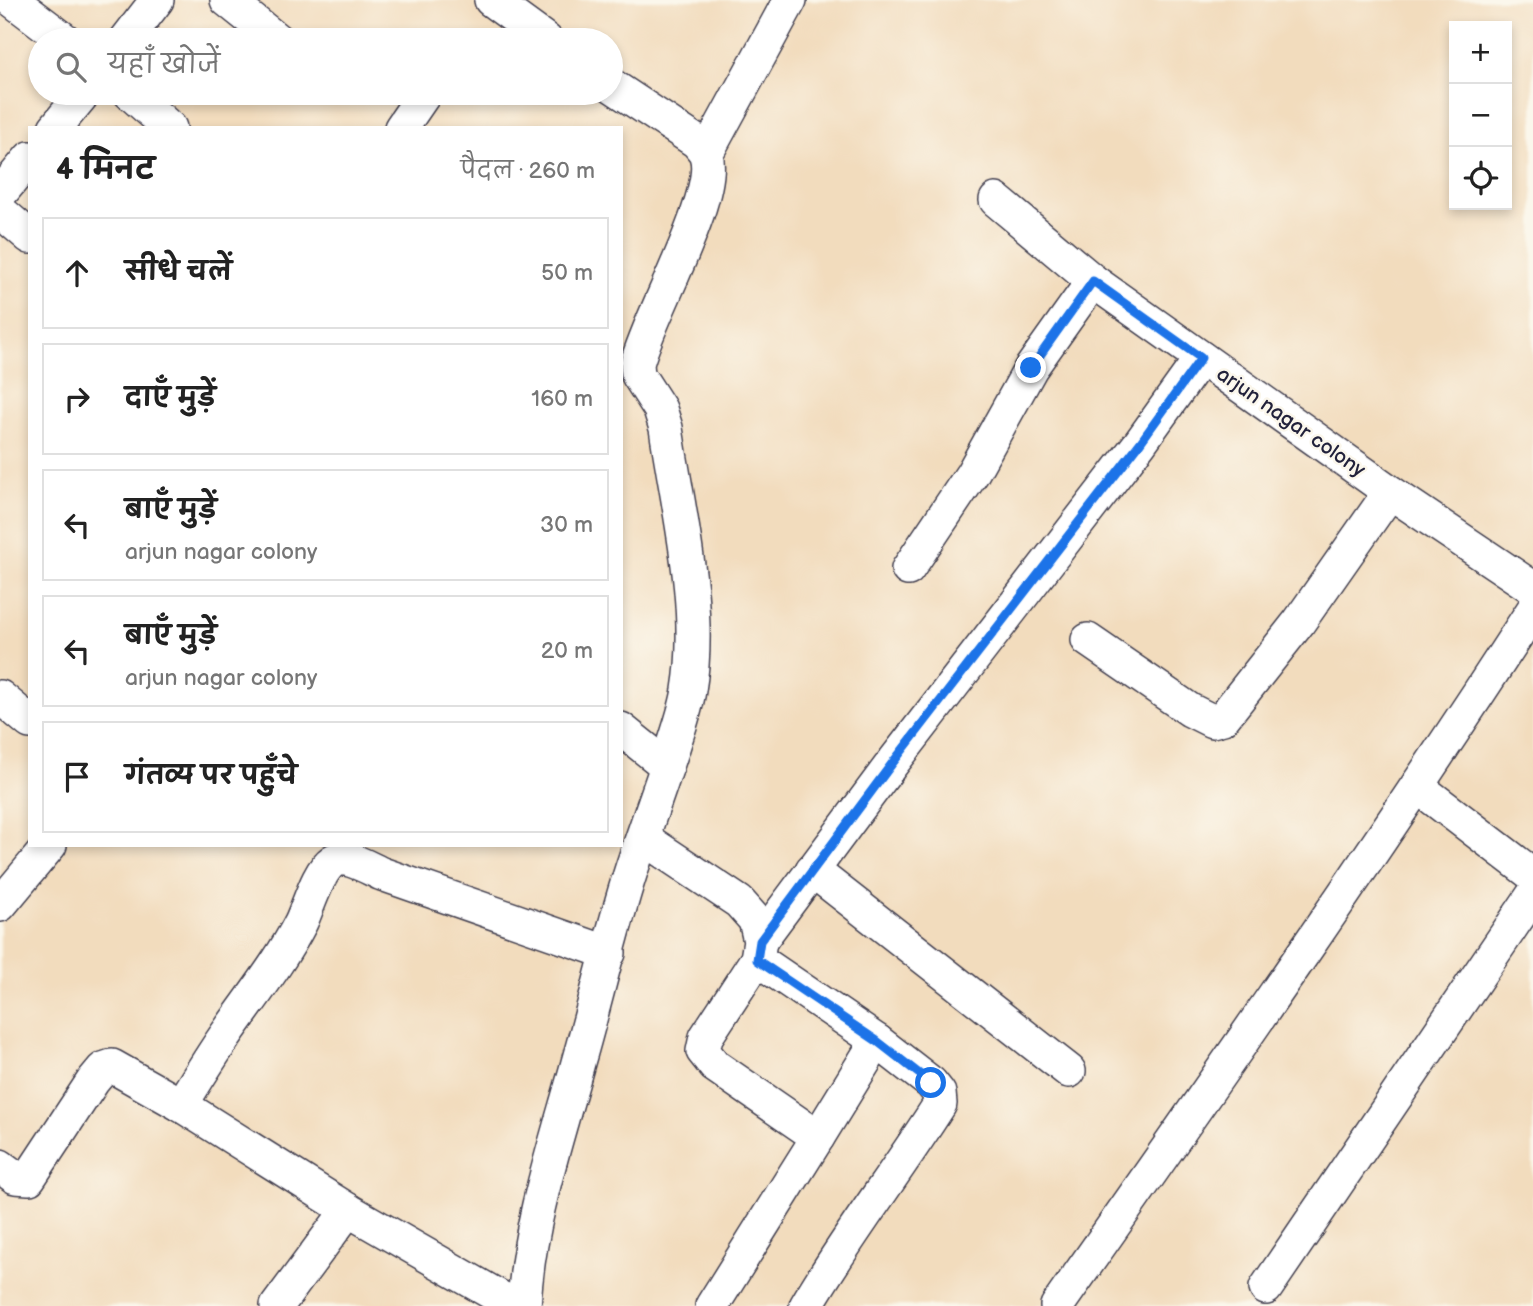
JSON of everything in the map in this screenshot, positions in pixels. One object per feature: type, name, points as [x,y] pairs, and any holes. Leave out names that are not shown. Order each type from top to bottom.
[{"type":"street","points":[[12,0],[49,28]]},
{"type":"street","points":[[135,28],[157,0]]},
{"type":"street","points":[[227,0],[262,28]]},
{"type":"street","points":[[491,0],[530,28]]},
{"type":"street","points":[[706,154],[790,0]]},
{"type":"street","points":[[524,1306],[534,1230],[624,895],[689,690],[693,620],[690,578],[666,428],[660,409],[638,375],[637,364],[701,205],[708,170],[706,154],[697,142],[623,93]]},
{"type":"street","points":[[57,126],[74,105]]},
{"type":"street","points":[[144,105],[168,126]]},
{"type":"street","points":[[402,126],[417,105]]},
{"type":"street","points":[[0,194],[28,160]]},
{"type":"street","name":"arjun nagar colony","points":[[996,200],[1093,281],[1390,492],[1533,588]]},
{"type":"street","points":[[0,211],[28,235]]},
{"type":"street","points":[[908,569],[972,474],[1031,368],[1093,281]]},
{"type":"street","points":[[818,1137],[715,1066],[703,1051],[706,1037],[812,870],[1140,443],[1201,358]]},
{"type":"street","points":[[1088,640],[1190,710],[1212,721],[1223,718],[1299,622],[1390,492]]},
{"type":"street","points":[[1057,1306],[1418,787],[1533,610]]},
{"type":"street","points":[[0,697],[28,720]]},
{"type":"street","points":[[623,731],[667,766]]},
{"type":"street","points":[[1418,787],[1533,875]]},
{"type":"street","points":[[643,838],[739,902],[755,920],[759,950],[931,1083],[939,1093],[940,1104],[869,1207],[806,1306]]},
{"type":"street","points":[[0,905],[48,847]]},
{"type":"street","points":[[181,1105],[270,974],[301,922],[324,872],[339,858],[347,858],[382,874],[609,953]]},
{"type":"street","points":[[812,870],[1069,1071]]},
{"type":"street","points":[[1266,1288],[1533,895]]},
{"type":"street","points":[[712,1306],[877,1041]]},
{"type":"street","points":[[0,1166],[15,1177],[29,1178],[93,1081],[103,1069],[112,1066],[181,1105],[348,1210],[515,1306]]},
{"type":"street","points":[[278,1306],[348,1210]]},
{"type":"route","points":[[931,1083],[877,1041],[757,960],[760,941],[891,765],[1140,443],[1201,358],[1093,281],[1031,368]]}]
